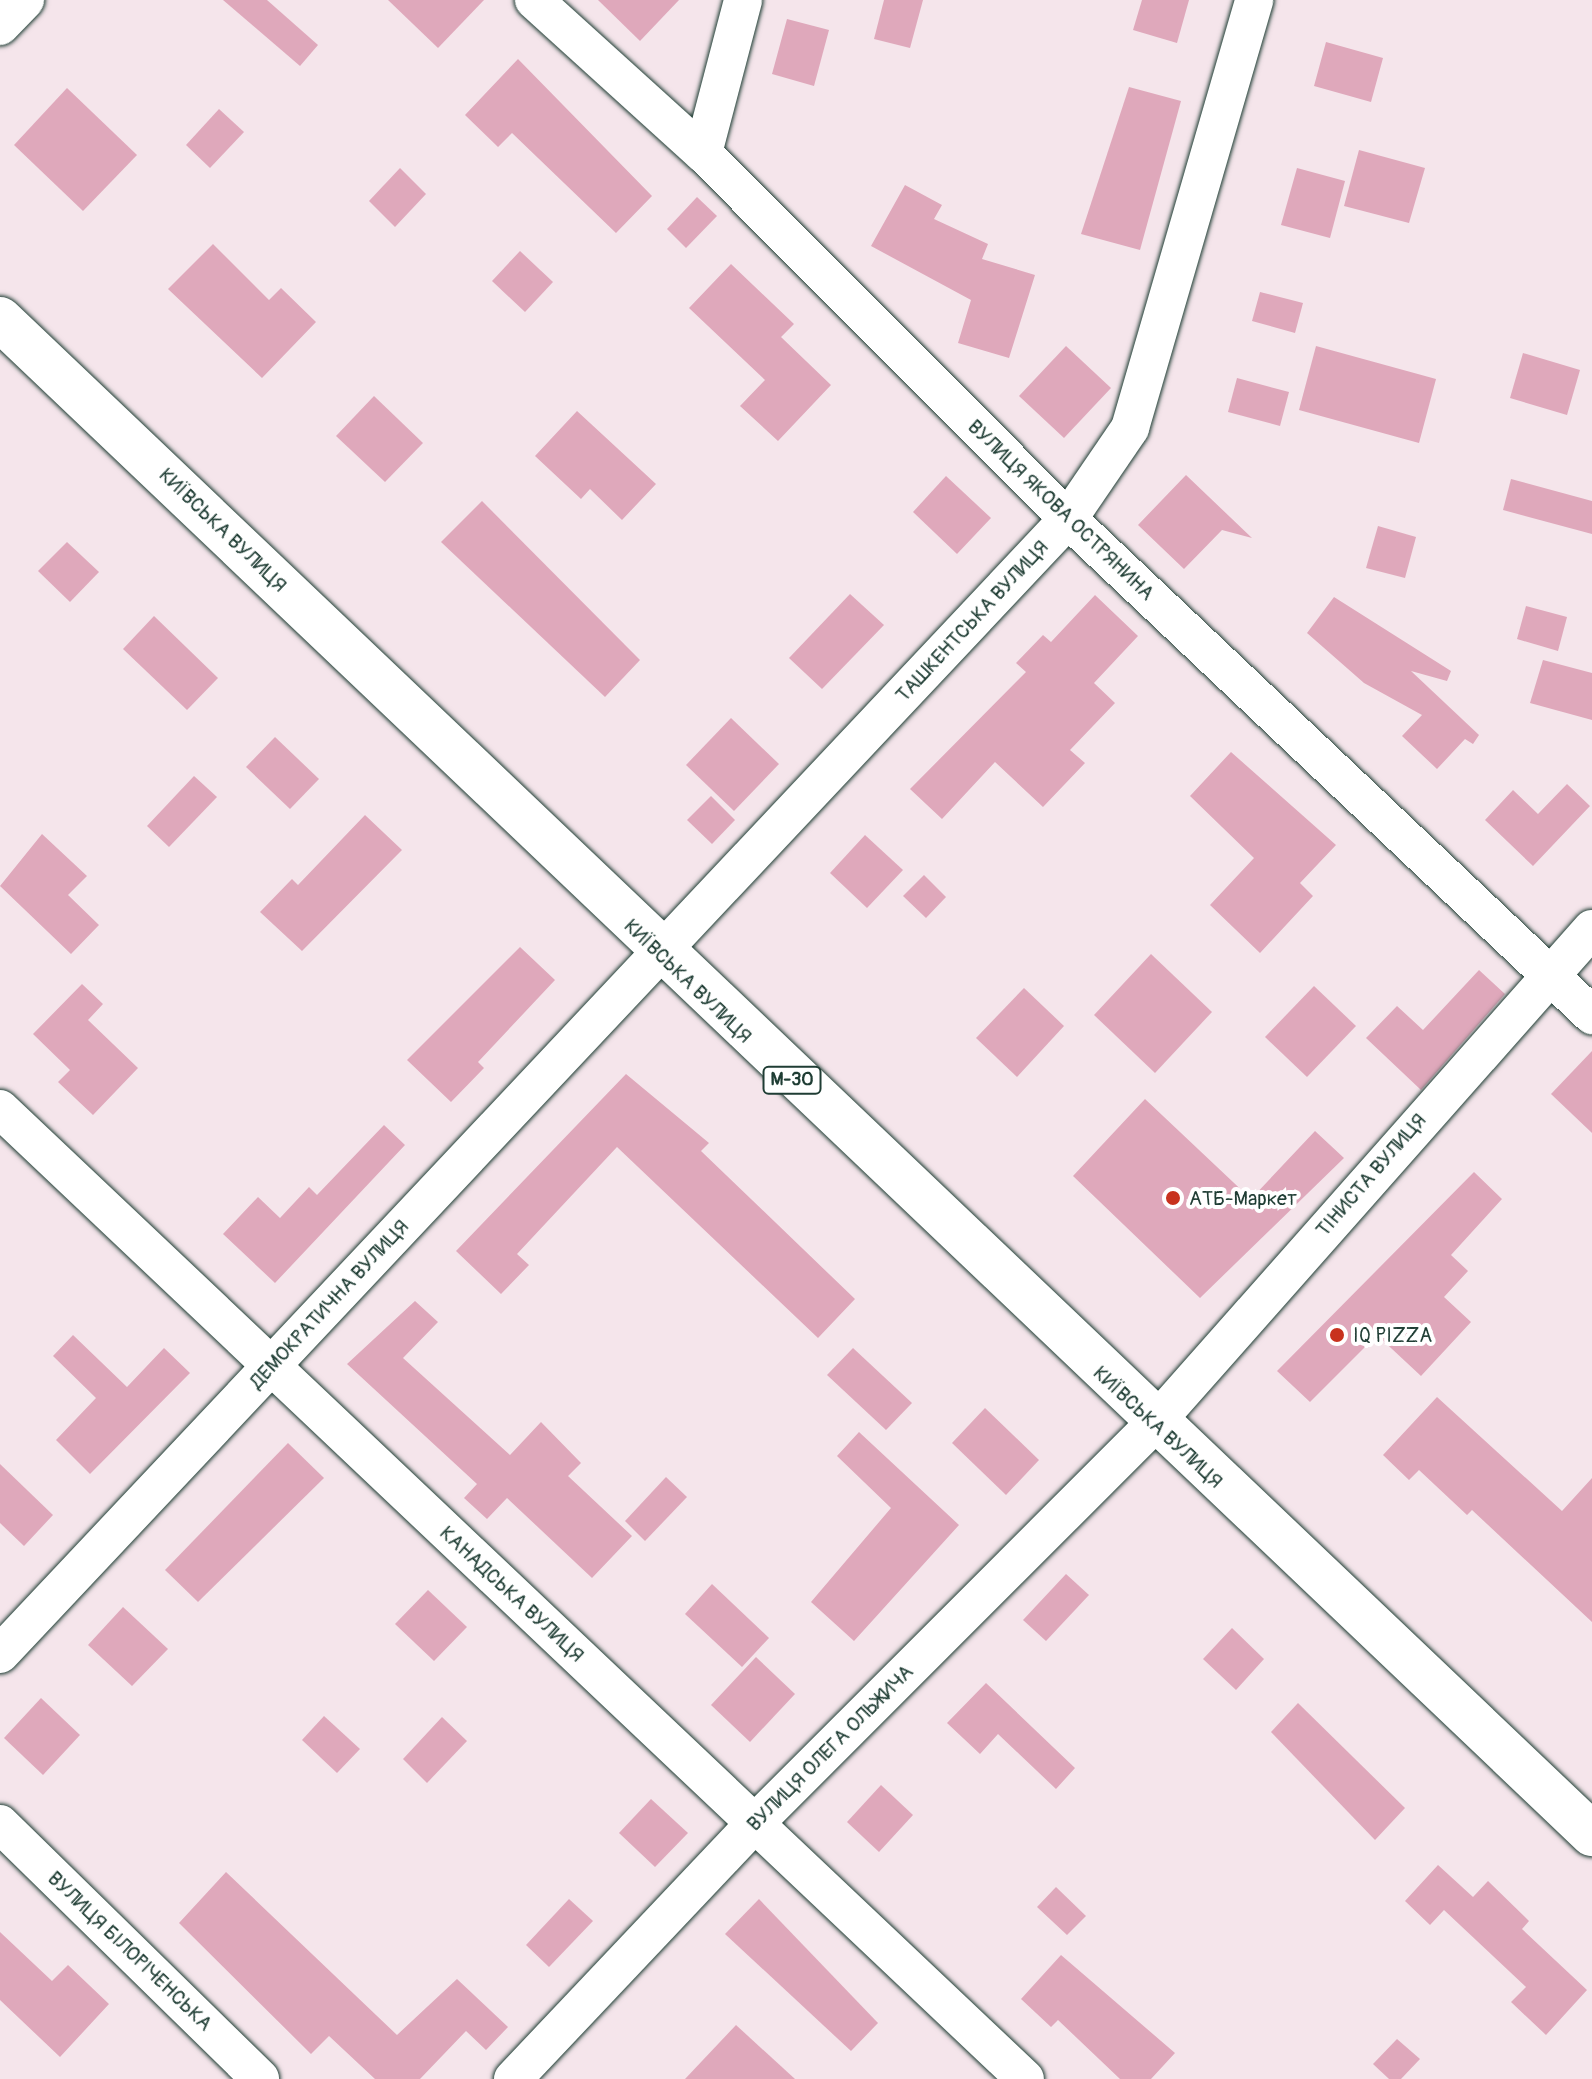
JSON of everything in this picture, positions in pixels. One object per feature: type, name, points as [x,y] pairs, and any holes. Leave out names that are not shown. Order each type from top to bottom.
[{"type":"highway","name":"КИЇВСЬКА ВУЛИЦЯ","points":[[0,319],[659,954],[1592,1834]]},
{"type":"street","points":[[0,26],[25,0]]},
{"type":"street","name":"ВУЛИЦЯ ЯКОВА ОСТРЯНИНА","points":[[534,0],[703,153],[1068,519],[1592,1015]]},
{"type":"street","points":[[703,153],[743,0]]},
{"type":"street","name":"ТАШКЕНТСЬКА ВУЛИЦЯ","points":[[659,954],[1068,519],[1130,428],[1254,0]]},
{"type":"street","name":"ТІНИСТА ВУЛИЦЯ","points":[[1154,1424],[1547,973],[1592,929]]},
{"type":"street","name":"ДЕМОКРАТИЧНА ВУЛИЦЯ","points":[[0,1654],[659,954]]},
{"type":"street","name":"КАНАДСЬКА ВУЛИЦЯ","points":[[0,1109],[269,1368],[756,1822],[1025,2079]]},
{"type":"street","name":"ВУЛИЦЯ ОЛЕГА ОЛЬЖИЧА","points":[[513,2079],[756,1822],[1154,1424]]},
{"type":"street","name":"ВУЛИЦЯ БІЛОРІЧЕНСЬКА","points":[[0,1824],[260,2079]]},
{"type":"building","points":[[223,0],[267,0],[318,45],[300,66]]},
{"type":"building","points":[[388,0],[484,0],[438,48]]},
{"type":"building","points":[[598,0],[679,0],[640,41]]},
{"type":"building","points":[[884,0],[923,0],[910,48],[874,39]]},
{"type":"building","points":[[1142,0],[1189,0],[1177,43],[1133,30]]},
{"type":"building","points":[[787,19],[829,30],[814,86],[772,74]]},
{"type":"building","points":[[1326,42],[1383,58],[1371,102],[1314,86]]},
{"type":"building","points":[[518,59],[652,196],[616,233],[512,133],[498,147],[465,115]]},
{"type":"building","points":[[1129,87],[1181,101],[1140,250],[1081,234]]},
{"type":"building","points":[[67,88],[137,155],[83,211],[14,145]]},
{"type":"building","points":[[219,109],[244,132],[210,168],[186,145]]},
{"type":"building","points":[[1359,150],[1425,168],[1409,223],[1344,206]]},
{"type":"building","points":[[400,168],[426,194],[395,227],[369,201]]},
{"type":"building","points":[[1297,168],[1345,181],[1330,238],[1281,225]]},
{"type":"building","points":[[905,185],[942,205],[934,219],[988,244],[982,259],[1035,275],[1009,358],[958,343],[971,300],[871,246]]},
{"type":"building","points":[[697,197],[717,216],[686,248],[667,229]]},
{"type":"building","points":[[213,244],[269,300],[281,288],[316,322],[262,378],[168,289]]},
{"type":"building","points":[[520,251],[553,282],[525,312],[492,281]]},
{"type":"building","points":[[731,264],[794,324],[781,337],[831,385],[778,441],[740,406],[765,380],[689,308]]},
{"type":"building","points":[[1260,292],[1303,303],[1295,333],[1252,321]]},
{"type":"building","points":[[1066,346],[1111,388],[1064,438],[1019,396]]},
{"type":"building","points":[[1316,346],[1436,379],[1419,443],[1299,410]]},
{"type":"building","points":[[1523,353],[1580,370],[1567,415],[1510,398]]},
{"type":"building","points":[[1237,378],[1289,392],[1280,426],[1228,412]]},
{"type":"building","points":[[374,396],[423,443],[385,482],[336,436]]},
{"type":"building","points":[[577,411],[656,484],[622,520],[590,489],[581,499],[535,456]]},
{"type":"building","points":[[1186,475],[1252,538],[1222,530],[1184,569],[1138,525]]},
{"type":"building","points":[[946,476],[991,518],[957,554],[913,512]]},
{"type":"building","points":[[1511,479],[1592,501],[1592,534],[1503,510]]},
{"type":"building","points":[[482,501],[640,660],[605,697],[441,542]]},
{"type":"building","points":[[1378,526],[1416,537],[1405,578],[1366,568]]},
{"type":"building","points":[[67,542],[99,572],[70,602],[38,571]]},
{"type":"building","points":[[850,594],[884,625],[822,689],[789,658]]},
{"type":"building","points":[[1095,595],[1138,636],[1094,683],[1115,703],[1070,750],[1085,763],[1043,807],[995,762],[942,819],[910,789],[1026,672],[1016,663],[1043,635],[1051,642]]},
{"type":"building","points":[[1334,597],[1451,671],[1447,681],[1411,671],[1479,735],[1473,744],[1465,739],[1437,769],[1402,736],[1422,715],[1364,683],[1307,633]]},
{"type":"building","points":[[1526,606],[1567,617],[1558,651],[1517,639]]},
{"type":"building","points":[[154,616],[218,678],[187,710],[123,649]]},
{"type":"building","points":[[1543,660],[1592,673],[1592,720],[1530,703]]},
{"type":"building","points":[[731,718],[779,764],[734,811],[686,765]]},
{"type":"building","points":[[275,737],[319,779],[290,809],[246,767]]},
{"type":"building","points":[[1231,752],[1336,845],[1300,883],[1313,896],[1260,953],[1210,905],[1254,858],[1190,796]]},
{"type":"building","points":[[194,776],[217,797],[169,847],[147,826]]},
{"type":"building","points":[[1567,784],[1590,806],[1533,866],[1485,820],[1513,790],[1538,814]]},
{"type":"building","points":[[711,796],[735,820],[712,844],[687,820]]},
{"type":"building","points":[[365,815],[402,850],[302,951],[260,912],[292,879],[298,885]]},
{"type":"building","points":[[42,834],[87,876],[68,895],[99,925],[71,954],[0,886]]},
{"type":"building","points":[[865,835],[903,870],[867,908],[830,873]]},
{"type":"building","points":[[924,875],[946,897],[926,918],[903,896]]},
{"type":"building","points":[[520,947],[555,980],[478,1062],[484,1068],[451,1102],[407,1060]]},
{"type":"building","points":[[1151,954],[1212,1012],[1155,1073],[1094,1015]]},
{"type":"building","points":[[1479,970],[1505,994],[1421,1090],[1366,1038],[1397,1006],[1423,1030]]},
{"type":"building","points":[[82,984],[103,1004],[88,1020],[138,1068],[93,1115],[58,1082],[70,1070],[33,1034]]},
{"type":"building","points":[[1314,986],[1356,1026],[1307,1077],[1265,1037]]},
{"type":"building","points":[[1024,988],[1064,1026],[1017,1077],[976,1038]]},
{"type":"building","points":[[1592,1051],[1592,1133],[1551,1094]]},
{"type":"building","points":[[626,1074],[709,1143],[701,1151],[855,1299],[818,1338],[617,1147],[517,1254],[529,1265],[501,1294],[456,1251]]},
{"type":"building","name":"АТБ-Маркет","points":[[1145,1099],[1251,1199],[1315,1131],[1344,1158],[1200,1298],[1073,1176]]},
{"type":"building","points":[[384,1125],[405,1145],[275,1283],[223,1234],[258,1197],[280,1218],[309,1187],[317,1195]]},
{"type":"building","points":[[1474,1172],[1502,1199],[1451,1255],[1468,1271],[1444,1297],[1471,1322],[1421,1376],[1377,1335],[1310,1402],[1277,1371]]},
{"type":"building","points":[[415,1301],[438,1322],[403,1358],[510,1455],[541,1422],[581,1463],[568,1476],[632,1536],[592,1578],[507,1498],[487,1519],[464,1498],[477,1484],[347,1364]]},
{"type":"building","points":[[73,1335],[127,1387],[164,1348],[190,1373],[90,1474],[56,1440],[96,1398],[53,1356]]},
{"type":"building","points":[[853,1348],[912,1403],[886,1430],[827,1375]]},
{"type":"building","points":[[1437,1397],[1562,1511],[1592,1478],[1592,1622],[1472,1510],[1467,1515],[1419,1470],[1409,1480],[1383,1455]]},
{"type":"building","points":[[985,1408],[1039,1460],[1006,1495],[952,1443]]},
{"type":"building","points":[[859,1432],[959,1525],[854,1641],[811,1602],[891,1508],[837,1456]]},
{"type":"building","points":[[288,1443],[324,1478],[198,1602],[165,1570]]},
{"type":"building","points":[[0,1464],[53,1515],[24,1546],[0,1523]]},
{"type":"building","points":[[666,1477],[687,1497],[645,1541],[625,1521]]},
{"type":"building","points":[[1066,1574],[1089,1595],[1046,1641],[1023,1620]]},
{"type":"building","points":[[712,1584],[769,1638],[742,1667],[685,1614]]},
{"type":"building","points":[[428,1590],[467,1627],[434,1661],[395,1624]]},
{"type":"building","points":[[123,1607],[168,1649],[132,1686],[88,1645]]},
{"type":"building","points":[[1232,1628],[1264,1659],[1236,1690],[1203,1659]]},
{"type":"building","points":[[756,1657],[795,1694],[750,1742],[711,1705]]},
{"type":"building","points":[[986,1683],[1075,1768],[1056,1789],[998,1734],[980,1754],[947,1723]]},
{"type":"building","points":[[41,1698],[80,1735],[43,1775],[4,1738]]},
{"type":"building","points":[[1298,1703],[1405,1808],[1375,1840],[1271,1732]]},
{"type":"building","points":[[324,1716],[360,1749],[337,1773],[302,1740]]},
{"type":"building","points":[[442,1717],[467,1741],[427,1783],[403,1759]]},
{"type":"building","points":[[881,1785],[913,1815],[879,1852],[847,1822]]},
{"type":"building","points":[[651,1799],[688,1833],[655,1867],[619,1833]]},
{"type":"building","points":[[1438,1865],[1473,1897],[1488,1881],[1529,1921],[1522,1929],[1587,1990],[1546,2035],[1511,2002],[1526,1987],[1444,1910],[1430,1925],[1405,1901]]},
{"type":"building","points":[[226,1872],[397,2035],[457,1979],[508,2027],[486,2050],[466,2031],[420,2079],[375,2079],[329,2036],[311,2054],[179,1923]]},
{"type":"building","points":[[1056,1887],[1086,1916],[1067,1935],[1037,1907]]},
{"type":"building","points":[[569,1899],[593,1921],[549,1967],[526,1945]]},
{"type":"building","points":[[759,1899],[878,2023],[851,2051],[725,1934]]},
{"type":"building","points":[[0,1932],[52,1981],[68,1965],[109,2004],[60,2057],[0,2000]]},
{"type":"building","points":[[1061,1955],[1175,2053],[1151,2079],[1120,2079],[1058,2020],[1051,2027],[1021,1999]]},
{"type":"building","points":[[736,2025],[795,2079],[685,2079]]},
{"type":"building","points":[[1397,2039],[1420,2059],[1401,2079],[1389,2079],[1373,2064]]},
{"type":"place","name":"АТБ-Маркет","points":[[1173,1198]]},
{"type":"place","name":"IQ PIZZA","points":[[1337,1335]]}]
